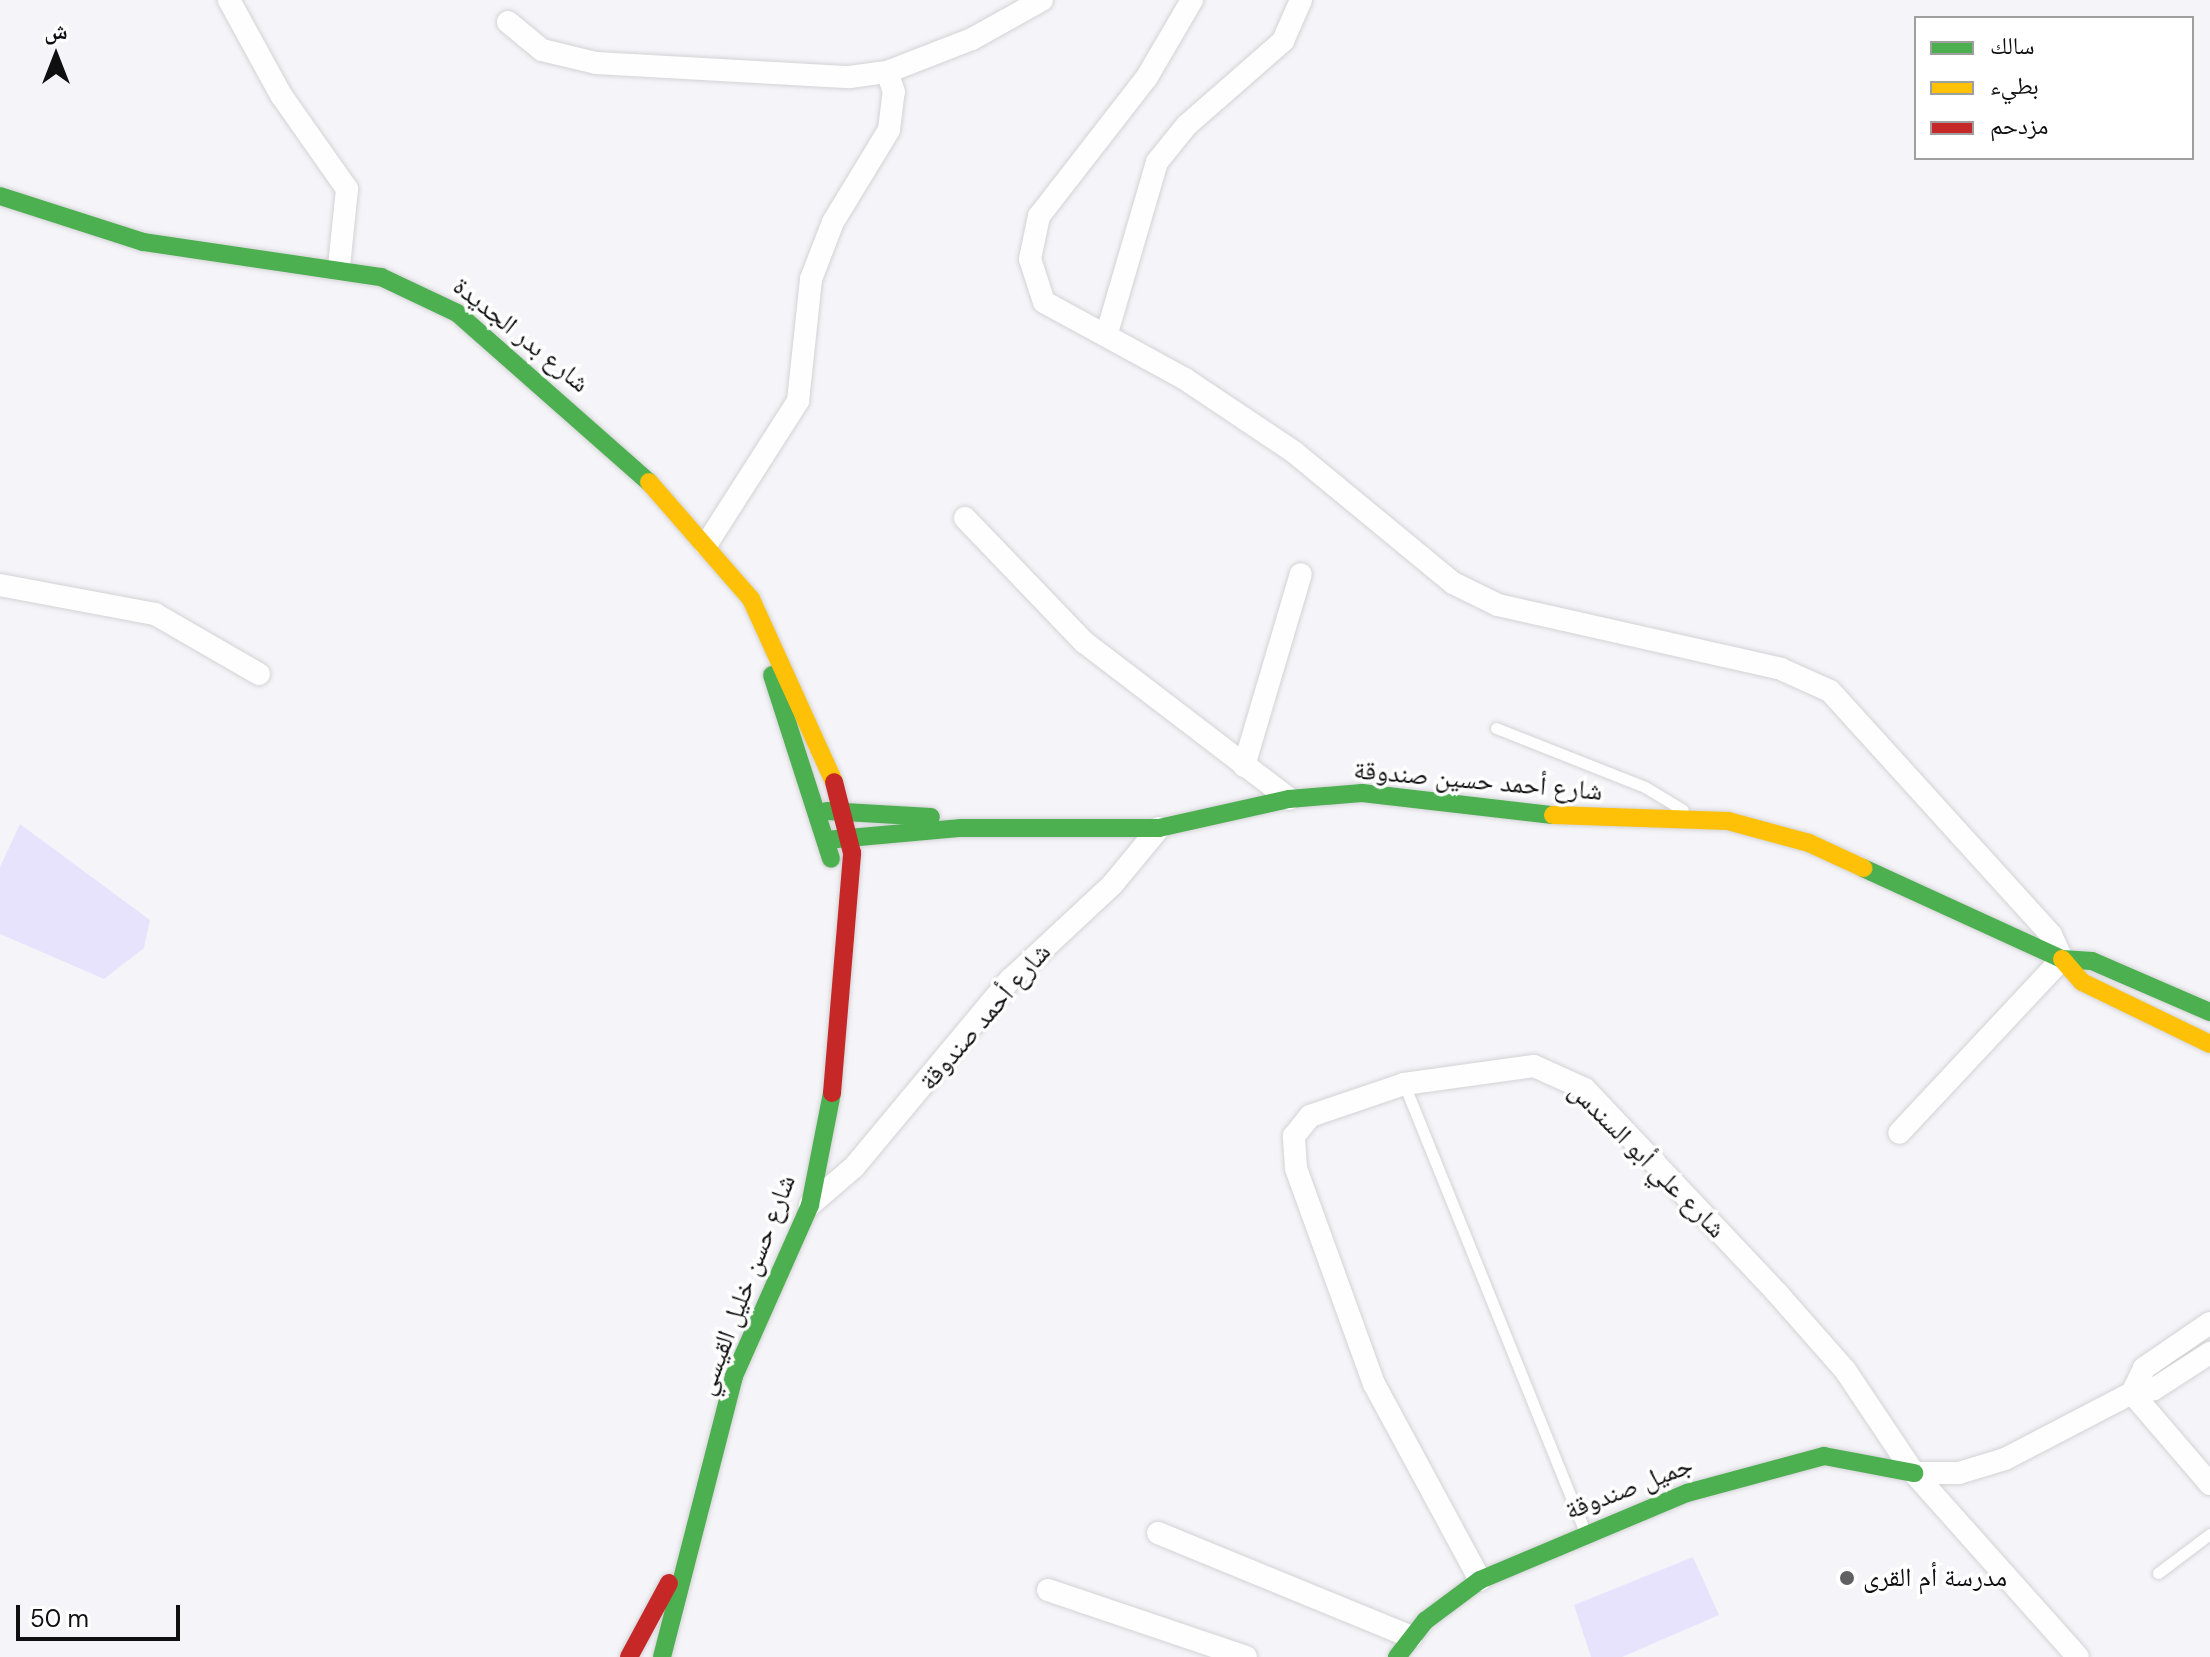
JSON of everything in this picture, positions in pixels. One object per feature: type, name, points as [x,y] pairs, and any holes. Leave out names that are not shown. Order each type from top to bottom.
[{"type":"main road","name":"شارع بدر الجديدة","points":[[0,196],[143,242],[339,267],[402,284],[457,313],[577,413],[706,545],[751,599],[845,807],[851,833]]},
{"type":"main road","name":"شارع بدر الجديدة","points":[[751,599],[826,840]]},
{"type":"main road","name":"شارع أحمد حسين صندوقة","points":[[826,840],[851,833],[961,828],[1159,828],[1289,799],[1362,793],[1523,814],[1694,817],[1809,843],[2062,959],[2092,961],[2210,1012]]},
{"type":"main road","name":"شارع أحمد حسين صندوقة","points":[[818,813],[845,807],[913,813],[961,828]]},
{"type":"main road","name":"شارع حسن خليل القيسي","points":[[662,1657],[734,1376],[810,1205],[838,1069],[845,898],[851,833]]},
{"type":"main road","name":"شارع حسن خليل القيسي","points":[[826,840],[845,898]]},
{"type":"main road","name":"شارع أحمد حسين صندوقة","points":[[2062,959],[2082,982],[2210,1044]]},
{"type":"main road","name":"جميل صندوقة","points":[[1397,1657],[1412,1637],[1480,1580],[1585,1531],[1793,1460],[1849,1457],[1914,1473]]},
{"type":"main road","name":"شارع حسن خليل القيسي","points":[[629,1657],[692,1546]]},
{"type":"street","points":[[229,0],[281,95],[347,189],[339,267]]},
{"type":"street","points":[[508,22],[542,50],[596,63],[850,77],[887,72],[1042,0]]},
{"type":"street","points":[[1192,0],[1147,77],[1060,181],[1032,233],[1032,273],[1044,302],[1107,333],[1294,452],[1453,583],[1498,605],[1815,681],[2051,935],[2062,959],[1899,1133]]},
{"type":"street","points":[[1107,333],[1157,162],[1187,125],[1283,41],[1301,0]]},
{"type":"street","points":[[706,545],[798,401],[811,279],[833,222],[889,130],[894,92],[887,72]]},
{"type":"street","points":[[965,518],[1084,642],[1289,799]]},
{"type":"street","points":[[1244,766],[1301,574]]},
{"type":"street","points":[[0,585],[155,614],[259,674]]},
{"type":"street","name":"شارع أحمد صندوقة","points":[[810,1205],[854,1167],[1010,980],[1112,885],[1159,828]]},
{"type":"street","name":"شارع علي أبو السندس","points":[[1480,1580],[1374,1384],[1296,1168],[1294,1136],[1310,1116],[1404,1084],[1513,1066],[1545,1068],[1585,1089],[1845,1370],[1914,1473],[2078,1657]]},
{"type":"street","points":[[2132,1393],[2144,1368],[2210,1323]]},
{"type":"street","points":[[1914,1473],[1959,1473],[2005,1459],[2132,1393],[2154,1389],[2210,1353]]},
{"type":"street","points":[[2132,1393],[2210,1484]]},
{"type":"street","points":[[1158,1533],[1412,1637]]},
{"type":"street","points":[[1048,1590],[1246,1657]]},
{"type":"lane","points":[[1496,728],[1645,787],[1694,817]]},
{"type":"lane","points":[[1404,1084],[1585,1531]]},
{"type":"lane","points":[[2158,1573],[2210,1534]]},
{"type":"shaded area","points":[[20,824],[150,920],[144,948],[104,979],[0,934],[0,867]]},
{"type":"shaded area","points":[[1693,1557],[1719,1615],[1622,1657],[1591,1657],[1574,1605]]},
{"type":"traffic: fast","points":[[0,196],[143,242],[381,277],[457,313],[649,482]]},
{"type":"traffic: fast","points":[[772,675],[831,859]]},
{"type":"traffic: fast","points":[[826,840],[961,828],[1159,828],[1289,799],[1362,793],[1553,815]]},
{"type":"traffic: fast","points":[[827,811],[931,817]]},
{"type":"traffic: fast","points":[[1863,868],[2062,959],[2092,961],[2210,1012]]},
{"type":"traffic: fast","points":[[662,1657],[734,1376],[810,1205],[832,1093]]},
{"type":"traffic: fast","points":[[1397,1657],[1425,1621],[1480,1580],[1687,1493],[1824,1456],[1914,1473]]},
{"type":"traffic: slow","points":[[649,482],[751,599],[834,782]]},
{"type":"traffic: slow","points":[[1553,815],[1728,821],[1809,843],[1863,868]]},
{"type":"traffic: slow","points":[[2062,959],[2082,982],[2210,1044]]},
{"type":"traffic: jam","points":[[832,1093],[852,853],[834,782]]},
{"type":"traffic: jam","points":[[629,1657],[669,1583]]},
{"type":"place","name":"مدرسة أم القرى","points":[[1847,1578]]}]
